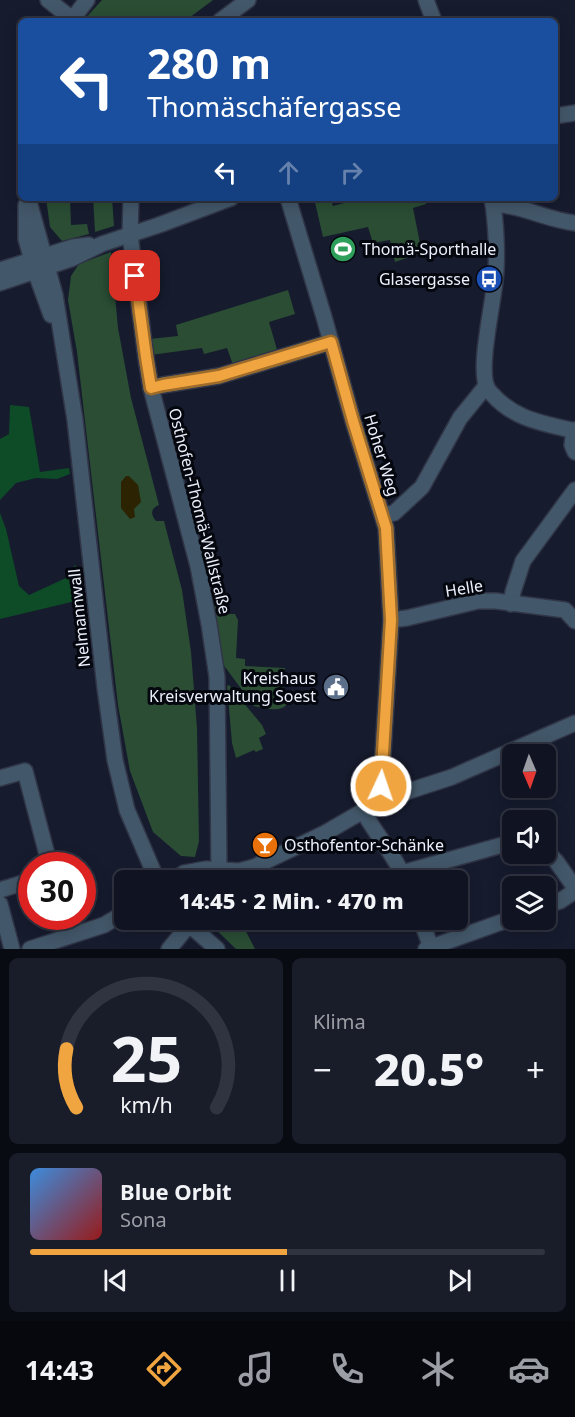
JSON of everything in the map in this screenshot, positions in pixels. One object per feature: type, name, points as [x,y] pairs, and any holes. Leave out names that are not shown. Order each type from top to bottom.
[{"type":"street","points":[[48,0],[69,18]]},
{"type":"street","points":[[73,18],[87,0]]},
{"type":"street","points":[[224,18],[248,0]]},
{"type":"street","points":[[426,0],[433,18]]},
{"type":"street","points":[[558,116],[575,113]]},
{"type":"street","name":"Nelmannwall","points":[[27,201],[25,231],[40,263],[60,320],[75,420],[115,760],[127,810],[153,870]]},
{"type":"street","name":"Osthofen-Thomä-Wallstraße","points":[[131,201],[130,235],[151,388],[198,566],[217,677],[212,868]]},
{"type":"street","points":[[0,283],[73,247],[102,244],[223,201]]},
{"type":"street","name":"Hoher Weg","points":[[289,201],[386,528],[391,620],[381,786],[386,801]]},
{"type":"street","points":[[568,222],[493,201],[495,279],[483,364],[486,386],[496,399],[509,410],[528,420],[574,430],[575,452]]},
{"type":"street","points":[[0,270],[40,263]]},
{"type":"street","points":[[151,388],[219,376],[331,342]]},
{"type":"street","points":[[383,515],[394,513],[422,487],[460,418],[486,386]]},
{"type":"street","points":[[511,604],[523,561],[575,490]]},
{"type":"street","name":"Helle","points":[[391,620],[478,602],[496,601],[565,610],[575,621]]},
{"type":"street","points":[[201,870],[212,868],[239,871],[254,867],[325,833],[363,811],[406,792],[452,777],[575,723]]},
{"type":"street","points":[[0,778],[25,771],[46,852]]},
{"type":"street","points":[[363,811],[400,870]]},
{"type":"street","points":[[426,870],[502,846]]},
{"type":"street","points":[[556,861],[575,889],[556,902]]},
{"type":"street","points":[[0,890],[18,884]]},
{"type":"street","points":[[0,903],[12,949]]},
{"type":"street","points":[[30,949],[104,925],[114,919]]},
{"type":"street","points":[[424,930],[429,948],[502,922]]},
{"type":"street","points":[[169,949],[182,930]]},
{"type":"street","points":[[196,930],[217,949]]},
{"type":"green space","points":[[102,0],[213,0],[189,18],[86,18]]},
{"type":"green space","points":[[46,201],[70,201],[71,225],[87,224],[89,234],[62,241],[50,227]]},
{"type":"green space","points":[[93,201],[112,201],[114,226],[95,232]]},
{"type":"green space","points":[[315,201],[331,201],[333,206],[352,201],[426,201],[426,204],[413,208],[422,253],[395,262],[390,240],[373,243],[368,227],[323,237]]},
{"type":"green space","points":[[111,252],[118,328],[131,398],[159,505],[154,508],[152,514],[156,521],[164,521],[182,590],[191,652],[197,728],[199,841],[195,857],[181,856],[153,832],[130,771],[118,705],[77,352],[68,300],[71,276],[79,264]]},
{"type":"green space","points":[[288,290],[295,314],[269,322],[278,353],[233,365],[227,348],[204,354],[202,348],[151,355],[150,339],[178,336],[176,325]]},
{"type":"green space","points":[[10,405],[29,407],[40,472],[69,468],[70,474],[57,479],[36,478],[16,483],[0,500],[0,439],[9,434]]},
{"type":"green space","points":[[0,513],[19,586],[29,595],[66,578],[75,565],[82,575],[84,599],[0,619]]},
{"type":"green space","points":[[210,567],[226,614],[235,614],[238,620],[236,658],[245,659],[245,666],[285,668],[283,691],[289,699],[284,707],[269,709],[254,706],[222,663],[216,619],[204,568]]},
{"type":"green space","points":[[229,685],[262,725],[266,734],[259,738],[263,749],[256,752],[254,750],[236,758],[232,743],[227,686]]},
{"type":"green space","points":[[216,930],[245,930],[255,949],[236,949]]},
{"type":"sand","points":[[126,476],[138,485],[141,502],[134,509],[135,517],[130,519],[121,508],[121,482]]},
{"type":"place","name":"Thomä-Sporthalle","points":[[343,249]]},
{"type":"place","name":"Glasergasse","points":[[489,279]]},
{"type":"place","name":"Kreishaus Kreisverwaltung Soest","points":[[336,687]]},
{"type":"place","name":"Osthofentor-Schänke","points":[[265,845]]},
{"type":"route","points":[[135,276],[151,388],[219,376],[331,342],[386,528],[391,620],[381,786]]}]
